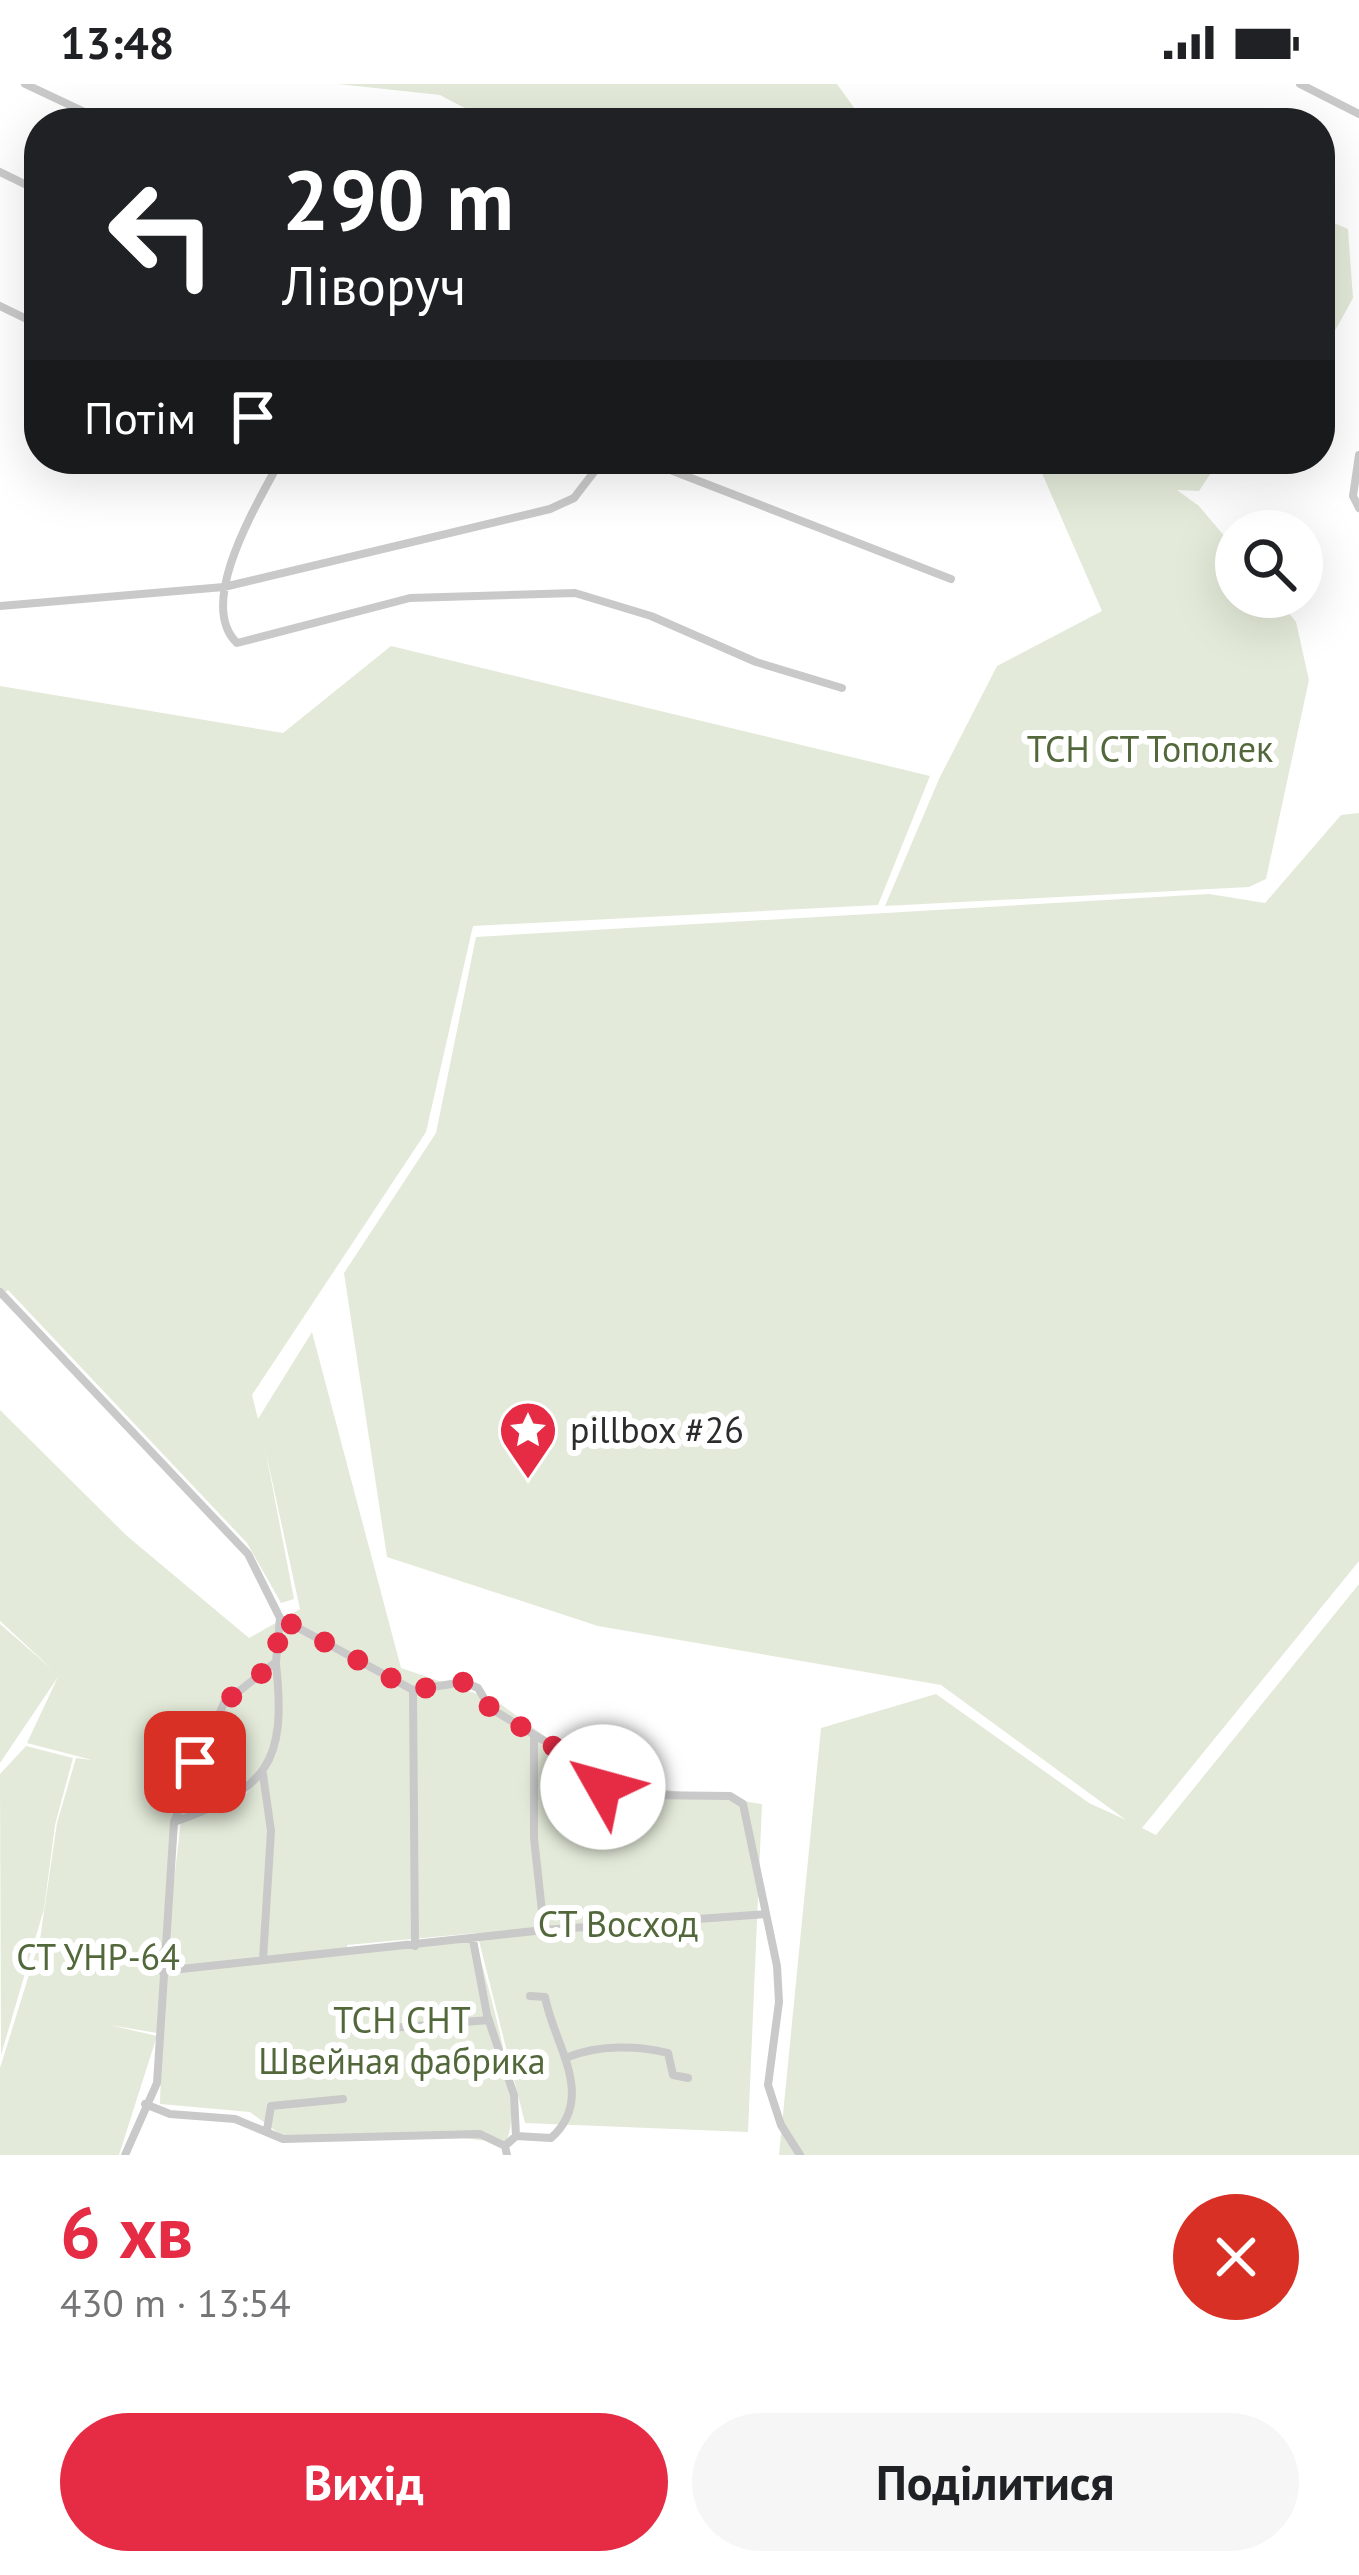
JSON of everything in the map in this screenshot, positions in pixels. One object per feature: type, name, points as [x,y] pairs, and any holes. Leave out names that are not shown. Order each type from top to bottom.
[{"type":"street","points":[[26,84],[76,108]]},
{"type":"street","points":[[1300,84],[1359,114]]},
{"type":"street","points":[[1359,455],[1353,496],[1359,508]]},
{"type":"street","points":[[273,474],[248,521],[224,587],[223,624],[237,643],[410,598],[574,592],[651,616],[756,662],[842,688]]},
{"type":"street","points":[[0,606],[224,587],[550,509],[574,498],[596,474]]},
{"type":"street","points":[[673,474],[681,476]]},
{"type":"street","points":[[676,474],[952,579]]},
{"type":"street","points":[[0,1292],[248,1554],[280,1618],[277,1735],[263,1774],[271,1832],[263,1959]]},
{"type":"street","points":[[280,1618],[413,1690],[464,1682],[533,1738],[571,1757],[603,1787],[641,1795],[730,1796],[742,1804],[779,2002],[768,2085],[781,2125],[800,2155]]},
{"type":"street","points":[[125,2155],[157,2083],[174,1822],[224,1703],[276,1662]]},
{"type":"street","points":[[413,1690],[415,1946]]},
{"type":"street","points":[[533,1738],[538,1765],[534,1838],[544,1930]]},
{"type":"street","points":[[174,1822],[229,1802],[263,1774]]},
{"type":"street","points":[[162,1972],[544,1930],[766,1914]]},
{"type":"street","points":[[146,2104],[170,2114],[235,2119],[283,2139],[481,2134],[506,2150],[516,2136],[514,2096],[489,2020],[473,1940]]},
{"type":"street","points":[[516,2136],[551,2138],[567,2123],[572,2098],[568,2056],[552,2033],[545,1997],[530,1996]]},
{"type":"street","points":[[355,2031],[489,2020]]},
{"type":"street","points":[[568,2056],[586,2049],[650,2048],[668,2053],[673,2075],[688,2078]]},
{"type":"street","points":[[267,2130],[271,2106],[343,2099]]},
{"type":"green space","points":[[338,84],[837,84],[854,108],[465,108],[440,95]]},
{"type":"green space","points":[[1335,223],[1348,229],[1353,298],[1335,331]]},
{"type":"green space","name":"ТСН СТ Тополек","points":[[1042,474],[1210,474],[1199,491],[1177,490],[1215,525],[1215,618],[1293,618],[1309,680],[1266,879],[1249,887],[885,906],[939,779],[997,666],[1102,611]]},
{"type":"green space","points":[[391,646],[930,776],[878,905],[473,926],[426,1132],[252,1395],[258,1419],[312,1332],[401,1668],[495,1700],[606,1781],[762,1804],[748,2132],[525,2123],[477,1933],[347,1945],[347,1951],[474,1936],[508,2073],[510,2126],[505,2143],[445,2136],[284,2137],[250,2112],[160,2104],[164,1968],[181,1820],[241,1801],[279,1750],[240,1799],[178,1818],[181,1789],[169,1847],[157,2033],[110,2025],[157,2036],[119,2155],[0,2155],[0,2068],[40,1939],[57,1823],[76,1758],[92,1760],[27,1743],[58,1677],[0,1763],[0,1624],[54,1671],[0,1621],[0,1410],[127,1536],[249,1638],[300,1609],[265,1448],[294,1599],[281,1603],[247,1543],[8,1290],[0,1296],[0,686],[283,733]]},
{"type":"green space","points":[[1359,813],[1359,1561],[1142,1828],[1156,1835],[1359,1584],[1359,2155],[779,2155],[821,1728],[936,1694],[1089,1803],[1126,1820],[941,1685],[598,1626],[387,1557],[344,1273],[436,1133],[476,937],[1209,894],[1265,903],[1341,815]]},
{"type":"green space","points":[[26,1746],[73,1758],[55,1825],[44,1909],[1,2055],[0,1774]]},
{"type":"place","name":"pillbox #26","points":[[528,1481]]},
{"type":"route","points":[[195,1762],[224,1703],[276,1662],[280,1618],[413,1690],[434,1691],[464,1682],[478,1688],[490,1708],[571,1757],[603,1787]]},
{"type":"park label","name":"СТ Восход","points":[[618,1924]]},
{"type":"park label","name":"СТ УНР-64","points":[[98,1957]]},
{"type":"park label","name":"ТСН СНТ Швейная фабрика","points":[[402,2040]]}]
